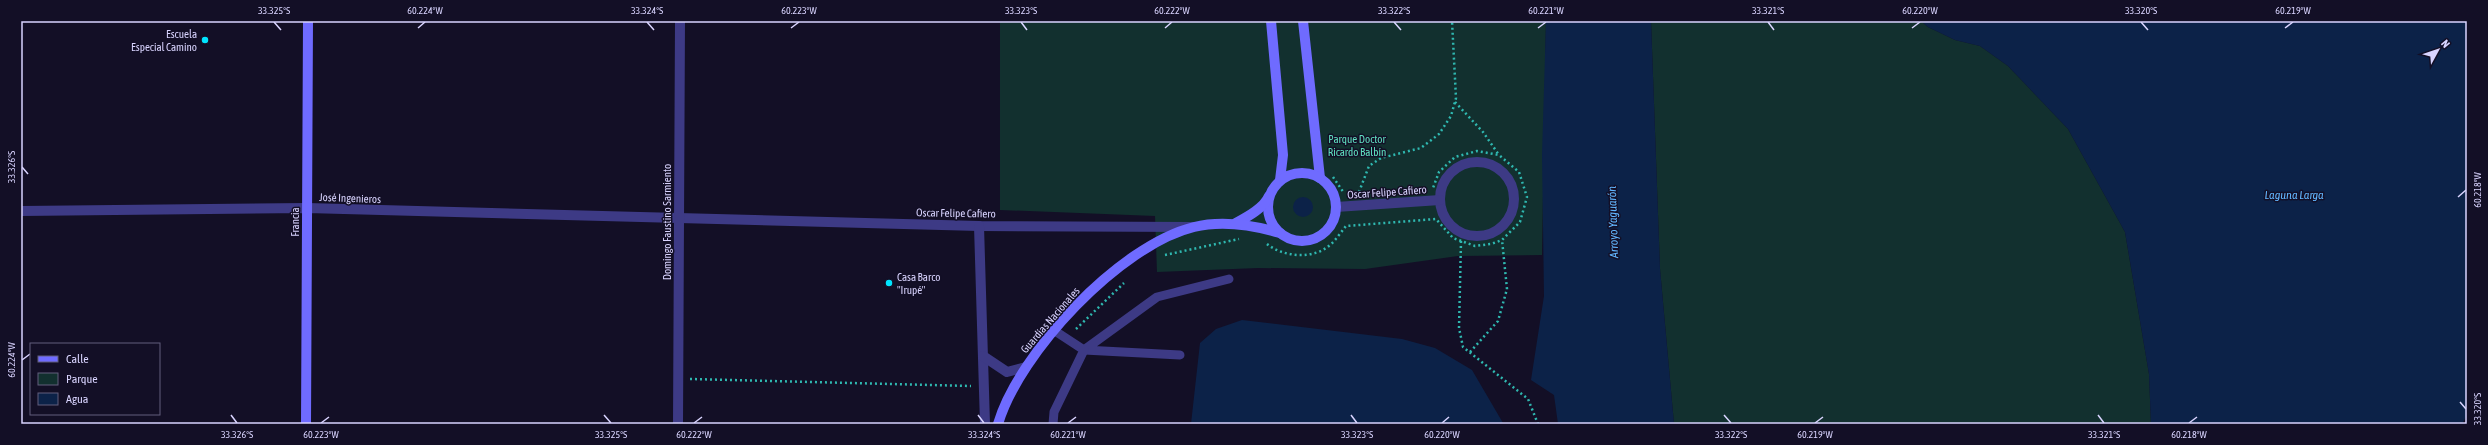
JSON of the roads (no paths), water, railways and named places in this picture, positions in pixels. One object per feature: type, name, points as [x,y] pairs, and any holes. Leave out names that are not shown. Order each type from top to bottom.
[{"type":"main road","name":"Francia","points":[[306,424],[308,21]]},
{"type":"main road","points":[[1271,21],[1283,155],[1280,180],[1270,194],[1268,211],[1274,227],[1280,234],[1300,241],[1311,240],[1329,227],[1334,218],[1336,207],[1332,190],[1320,178],[1310,174],[1299,173],[1280,180]]},
{"type":"main road","points":[[1303,21],[1320,178]]},
{"type":"main road","name":"Oscar Felipe Cafiero","points":[[1232,224],[1247,218],[1267,200],[1270,194]]},
{"type":"main road","name":"Oscar Felipe Cafiero","points":[[1194,227],[1232,224],[1251,225],[1280,234]]},
{"type":"main road","name":"Guardias Nacionales","points":[[998,424],[1002,408],[1026,367],[1069,314],[1118,268],[1148,246],[1194,227]]},
{"type":"street","name":"Domingo Faustino Sarmiento","points":[[678,424],[680,21]]},
{"type":"street","name":"Oscar Felipe Cafiero","points":[[1469,162],[1481,162],[1494,166],[1504,173],[1511,184],[1514,196],[1513,207],[1509,218],[1496,230],[1480,235],[1468,234],[1449,222],[1443,211],[1440,200],[1442,188],[1448,176],[1457,168],[1469,162]]},
{"type":"street","name":"Oscar Felipe Cafiero","points":[[1336,207],[1440,200]]},
{"type":"street","name":"José Ingenieros","points":[[21,211],[307,208],[679,219]]},
{"type":"street","name":"Oscar Felipe Cafiero","points":[[679,219],[979,226],[1194,227]]},
{"type":"street","points":[[979,226],[985,424]]},
{"type":"street","name":"Guardias Nacionales","points":[[983,356],[1008,372],[1026,367]]},
{"type":"lane","points":[[1053,424],[1054,412],[1084,350],[1157,297],[1229,279]]},
{"type":"lane","points":[[1055,332],[1084,350],[1180,355]]},
{"type":"water","name":"Arroyo Yaguarón","points":[[1546,21],[1651,21],[1660,269],[1674,424],[1558,424],[1554,395],[1531,380],[1544,296],[1542,155]]},
{"type":"water","name":"Laguna Larga","points":[[1921,21],[2467,21],[2467,415],[2462,424],[2151,424],[2149,374],[2125,232],[2068,129],[2008,66],[1980,46],[1955,40],[1928,27]]},
{"type":"water","points":[[1303,197],[1310,200],[1313,207],[1310,214],[1303,217],[1296,214],[1293,207],[1296,200]]},
{"type":"water","points":[[1242,320],[1402,339],[1435,348],[1472,370],[1503,423],[1536,424],[1191,424],[1200,343],[1216,329]]},
{"type":"place","name":"Escuela Especial Camino","points":[[205,40]]},
{"type":"place","name":"Casa Barco \"Irupé\"","points":[[889,283]]},
{"type":"park label","name":"Parque Doctor Ricardo Balbín","points":[[1357,145]]}]
